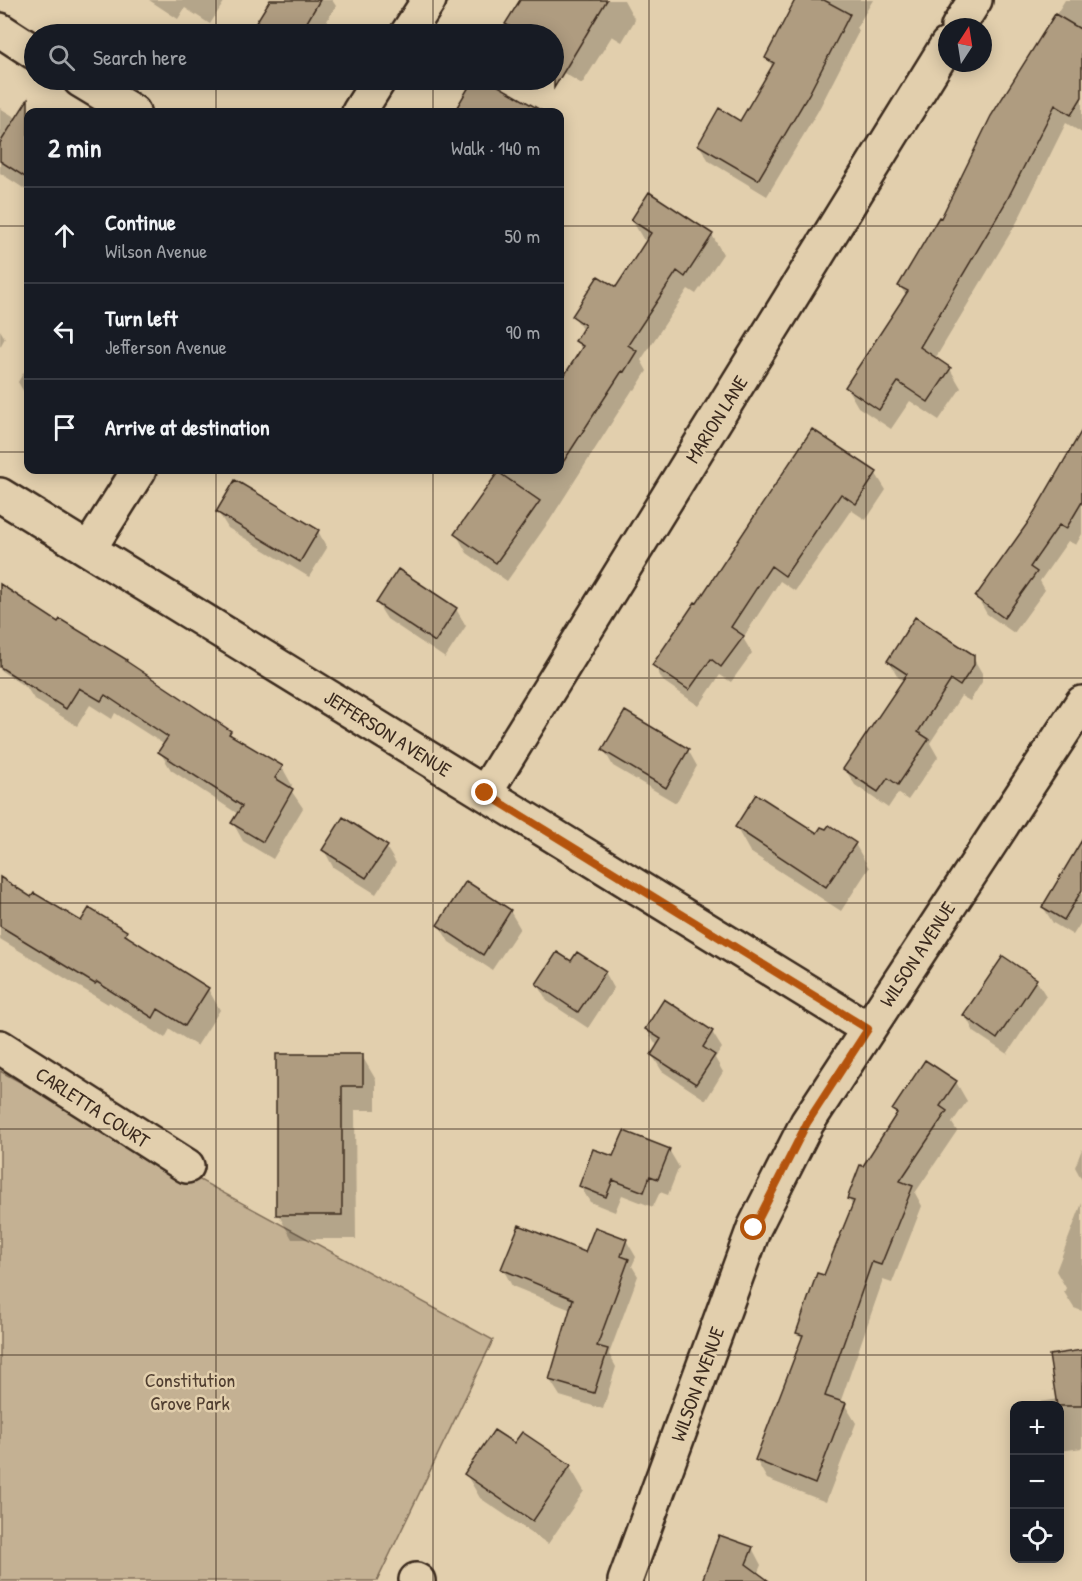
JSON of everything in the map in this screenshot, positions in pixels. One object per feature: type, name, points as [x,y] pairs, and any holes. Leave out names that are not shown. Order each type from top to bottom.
[{"type":"street","points":[[413,24],[429,0]]},
{"type":"street","points":[[964,18],[975,0]]},
{"type":"street","points":[[0,30],[24,45]]},
{"type":"street","name":"MARION LANE","points":[[485,793],[938,60]]},
{"type":"street","points":[[97,90],[126,108]]},
{"type":"street","points":[[362,108],[373,90]]},
{"type":"street","points":[[89,549],[136,474]]},
{"type":"street","name":"JEFFERSON AVENUE","points":[[0,495],[868,1029]]},
{"type":"street","name":"WILSON AVENUE","points":[[625,1581],[754,1228],[807,1123],[1082,703]]},
{"type":"street","name":"CARLETTA COURT","points":[[0,1047],[186,1166]]},
{"type":"green space","name":"Constitution Grove Park","points":[[0,1071],[493,1340],[377,1581],[0,1581]]},
{"type":"building","points":[[270,0],[320,0],[306,24],[255,24]]},
{"type":"building","points":[[520,0],[607,0],[564,71],[564,24],[505,24]]},
{"type":"building","points":[[795,0],[824,0],[850,14],[809,94],[758,180],[698,145],[719,108],[740,121],[774,63],[765,58]]},
{"type":"building","points":[[1055,14],[1082,30],[1082,97],[1071,115],[1055,105],[1006,202],[920,347],[951,368],[928,402],[898,382],[879,410],[845,387],[908,291],[898,286],[939,217],[941,218],[991,116]]},
{"type":"building","points":[[467,90],[506,90],[537,108],[456,108]]},
{"type":"building","points":[[28,99],[28,108],[24,108],[24,176],[0,161],[0,143]]},
{"type":"building","points":[[649,192],[713,234],[685,277],[677,271],[628,345],[637,351],[564,461],[564,376],[583,346],[575,341],[585,325],[572,316],[598,276],[616,287],[651,233],[631,220]]},
{"type":"building","points":[[812,429],[877,472],[856,504],[841,494],[785,576],[771,566],[731,627],[744,636],[721,667],[711,659],[689,690],[652,665],[695,602],[697,603]]},
{"type":"building","points":[[1082,430],[1082,502],[1066,529],[1059,525],[1030,567],[1037,572],[1004,618],[975,597],[1029,521]]},
{"type":"building","points":[[497,474],[501,474],[540,501],[496,563],[454,534]]},
{"type":"building","points":[[235,480],[319,530],[300,562],[216,512]]},
{"type":"building","points":[[398,569],[457,608],[435,642],[376,603]]},
{"type":"building","points":[[0,584],[58,622],[60,619],[127,660],[231,731],[229,734],[283,766],[275,778],[293,789],[263,842],[231,823],[242,806],[158,752],[168,737],[105,695],[101,701],[79,688],[66,709],[0,667]]},
{"type":"building","points":[[915,617],[974,655],[974,665],[960,686],[951,680],[918,732],[929,739],[898,785],[888,778],[878,792],[843,769],[907,674],[887,661]]},
{"type":"building","points":[[625,711],[689,749],[666,788],[602,750]]},
{"type":"building","points":[[756,794],[817,833],[821,827],[826,829],[829,825],[856,843],[826,887],[735,827]]},
{"type":"building","points":[[343,817],[388,846],[366,878],[322,850]]},
{"type":"building","points":[[1082,840],[1082,890],[1064,920],[1042,907]]},
{"type":"building","points":[[0,877],[31,897],[34,893],[81,921],[89,908],[127,931],[125,935],[209,988],[185,1026],[158,1009],[153,1018],[97,982],[95,984],[0,926]]},
{"type":"building","points":[[466,881],[511,910],[483,955],[437,925]]},
{"type":"building","points":[[557,952],[571,961],[577,952],[606,971],[578,1012],[536,984]]},
{"type":"building","points":[[1003,956],[1037,979],[997,1039],[963,1015]]},
{"type":"building","points":[[664,999],[713,1031],[703,1047],[715,1055],[696,1084],[651,1055],[661,1039],[645,1029]]},
{"type":"building","points":[[276,1054],[363,1054],[363,1086],[342,1086],[342,1215],[276,1215]]},
{"type":"building","points":[[925,1060],[957,1081],[940,1106],[947,1111],[900,1181],[913,1186],[881,1265],[872,1262],[825,1396],[846,1403],[815,1484],[755,1460],[803,1335],[796,1333],[817,1273],[824,1275],[854,1201],[847,1199],[860,1165],[863,1166],[897,1113],[892,1110]]},
{"type":"building","points":[[624,1131],[670,1149],[658,1179],[650,1176],[644,1192],[613,1180],[606,1197],[579,1186],[593,1149],[613,1156]]},
{"type":"building","points":[[519,1225],[585,1252],[595,1227],[627,1239],[621,1256],[629,1259],[597,1346],[608,1349],[594,1393],[549,1380],[573,1299],[501,1269]]},
{"type":"building","points":[[1082,1350],[1082,1406],[1064,1406],[1064,1401],[1056,1401],[1049,1355]]},
{"type":"building","points":[[494,1430],[514,1443],[522,1432],[571,1465],[533,1521],[464,1474]]},
{"type":"building","points":[[719,1535],[753,1547],[746,1564],[769,1581],[702,1581]]},
{"type":"route","points":[[485,793],[868,1029],[807,1123],[754,1228]]}]
